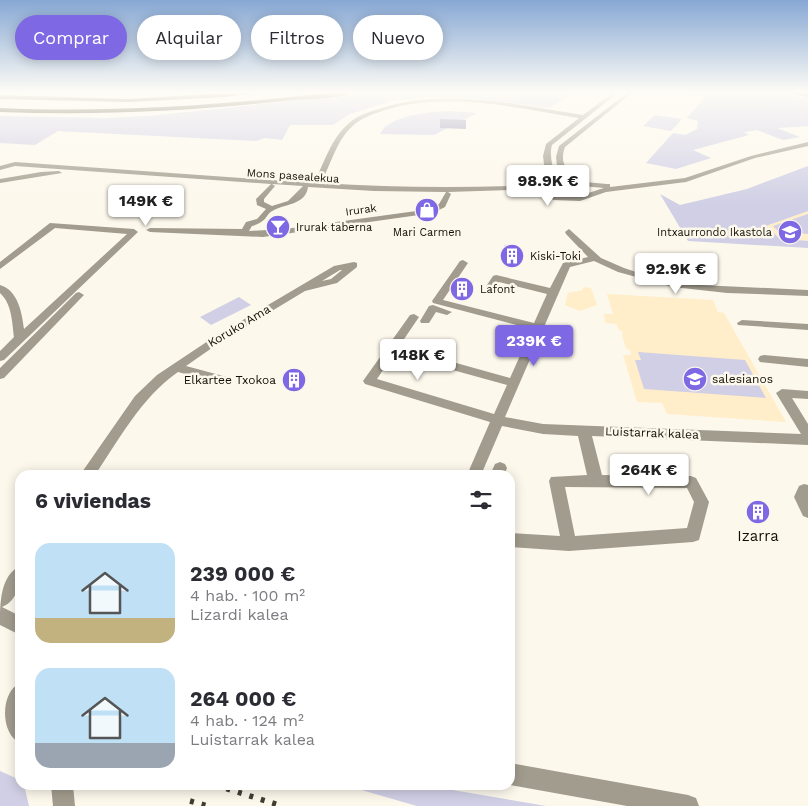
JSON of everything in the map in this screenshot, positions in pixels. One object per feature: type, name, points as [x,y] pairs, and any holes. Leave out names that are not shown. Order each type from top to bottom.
[{"type":"street","points":[[316,185],[346,130]]},
{"type":"street","points":[[550,180],[551,176],[545,162],[545,153],[549,144],[568,130]]},
{"type":"street","points":[[575,181],[564,174],[558,163],[558,155],[562,146],[583,130]]},
{"type":"street","points":[[808,143],[753,157],[686,180],[605,190],[560,206],[542,187],[550,180],[616,186],[668,179],[697,172],[760,150],[808,143]]},
{"type":"street","name":"Mons pasealekua","points":[[1,166],[15,164],[316,185],[466,190],[542,187]]},
{"type":"street","points":[[34,176],[46,170],[42,166]]},
{"type":"street","name":"Mons pasealekua","points":[[0,181],[34,176],[92,173],[375,193],[529,192],[573,200]]},
{"type":"street","points":[[585,184],[591,190],[590,195]]},
{"type":"street","points":[[271,186],[260,200],[260,204],[271,208],[285,206],[297,199],[305,188]]},
{"type":"street","name":"Irurak","points":[[150,230],[269,233],[433,211],[442,205],[447,194]]},
{"type":"street","points":[[237,233],[245,231],[250,224],[260,221],[271,208]]},
{"type":"street","points":[[260,221],[269,225],[269,233]]},
{"type":"street","points":[[0,266],[54,225],[134,232],[0,357]]},
{"type":"street","points":[[569,232],[583,248],[597,258],[647,278],[684,284],[808,293]]},
{"type":"street","points":[[476,470],[566,265],[597,258]]},
{"type":"street","points":[[463,263],[437,301],[536,330]]},
{"type":"street","points":[[490,288],[496,278],[553,292]]},
{"type":"street","points":[[0,375],[91,282]]},
{"type":"street","points":[[0,288],[8,293],[17,312],[20,339]]},
{"type":"street","name":"Koruko Ama","points":[[90,470],[139,399],[175,367],[304,288]]},
{"type":"street","name":"Luistarrak kalea","points":[[536,330],[433,308],[420,319],[369,381],[497,419],[543,429],[808,440]]},
{"type":"street","points":[[742,323],[808,326]]},
{"type":"street","points":[[406,353],[513,383]]},
{"type":"street","points":[[764,360],[808,363]]},
{"type":"street","points":[[175,367],[223,380]]},
{"type":"street","points":[[808,394],[782,393],[808,434]]},
{"type":"street","points":[[584,431],[596,481]]},
{"type":"street","points":[[515,541],[569,544],[693,534],[702,502],[691,482],[556,481],[569,544]]},
{"type":"street","points":[[808,491],[804,490],[801,497],[808,511]]},
{"type":"street","points":[[0,599],[15,580]]},
{"type":"street","points":[[0,615],[15,623]]},
{"type":"street","points":[[15,705],[13,710],[13,721],[15,724]]},
{"type":"street","points":[[515,775],[688,806]]},
{"type":"street","points":[[62,790],[64,806]]},
{"type":"shaded area","points":[[0,130],[288,130],[282,140],[265,138],[256,141],[58,131],[35,145],[0,143]]},
{"type":"shaded area","points":[[384,130],[445,130],[434,135],[380,134]]},
{"type":"shaded area","points":[[696,130],[781,130],[800,137],[783,140],[757,130],[744,132],[749,135],[693,150],[711,158],[676,169],[646,163],[673,133],[685,135]]},
{"type":"shaded area","points":[[808,166],[808,211],[766,226],[779,238],[808,241],[808,248],[688,241],[660,194],[680,205],[747,189]]},
{"type":"shaded area","points":[[564,182],[580,186],[585,193],[576,197],[567,197],[549,189],[552,184]]},
{"type":"shaded area","name":"Intxaurrondo Ikastola","points":[[808,211],[808,241],[779,238],[766,226]]},
{"type":"shaded area","points":[[808,214],[808,234],[778,231],[773,226]]},
{"type":"shaded area","points":[[583,287],[591,288],[597,305],[580,311],[565,305],[568,293],[583,290]]},
{"type":"shaded area","name":"salesianos","points":[[607,294],[713,300],[718,312],[724,313],[786,422],[667,414],[662,403],[637,402],[623,355],[631,355],[630,350],[626,349],[622,335],[623,332],[619,330],[616,324],[605,323],[604,314],[613,314]]},
{"type":"shaded area","points":[[239,297],[251,305],[211,325],[200,317]]},
{"type":"shaded area","points":[[638,352],[745,360],[766,398],[644,389],[635,360],[641,360]]},
{"type":"shaded area","points":[[0,771],[15,778],[15,790],[25,790],[29,806],[0,806]]},
{"type":"shaded area","points":[[361,790],[452,790],[546,806],[417,806]]},
{"type":"railway","points":[[231,790],[282,806]]},
{"type":"railway","points":[[190,801],[208,806]]},
{"type":"place","name":"Mari Carmen","points":[[427,210]]},
{"type":"place","name":"Irurak taberna","points":[[278,227]]},
{"type":"place","name":"Intxaurrondo Ikastola","points":[[790,232]]},
{"type":"place","name":"Kiski-Toki","points":[[512,256]]},
{"type":"place","name":"Lafont","points":[[462,289]]},
{"type":"place","name":"salesianos","points":[[695,379]]},
{"type":"place","name":"Elkartee Txokoa","points":[[294,380]]},
{"type":"place","name":"Izarra","points":[[758,512]]}]
